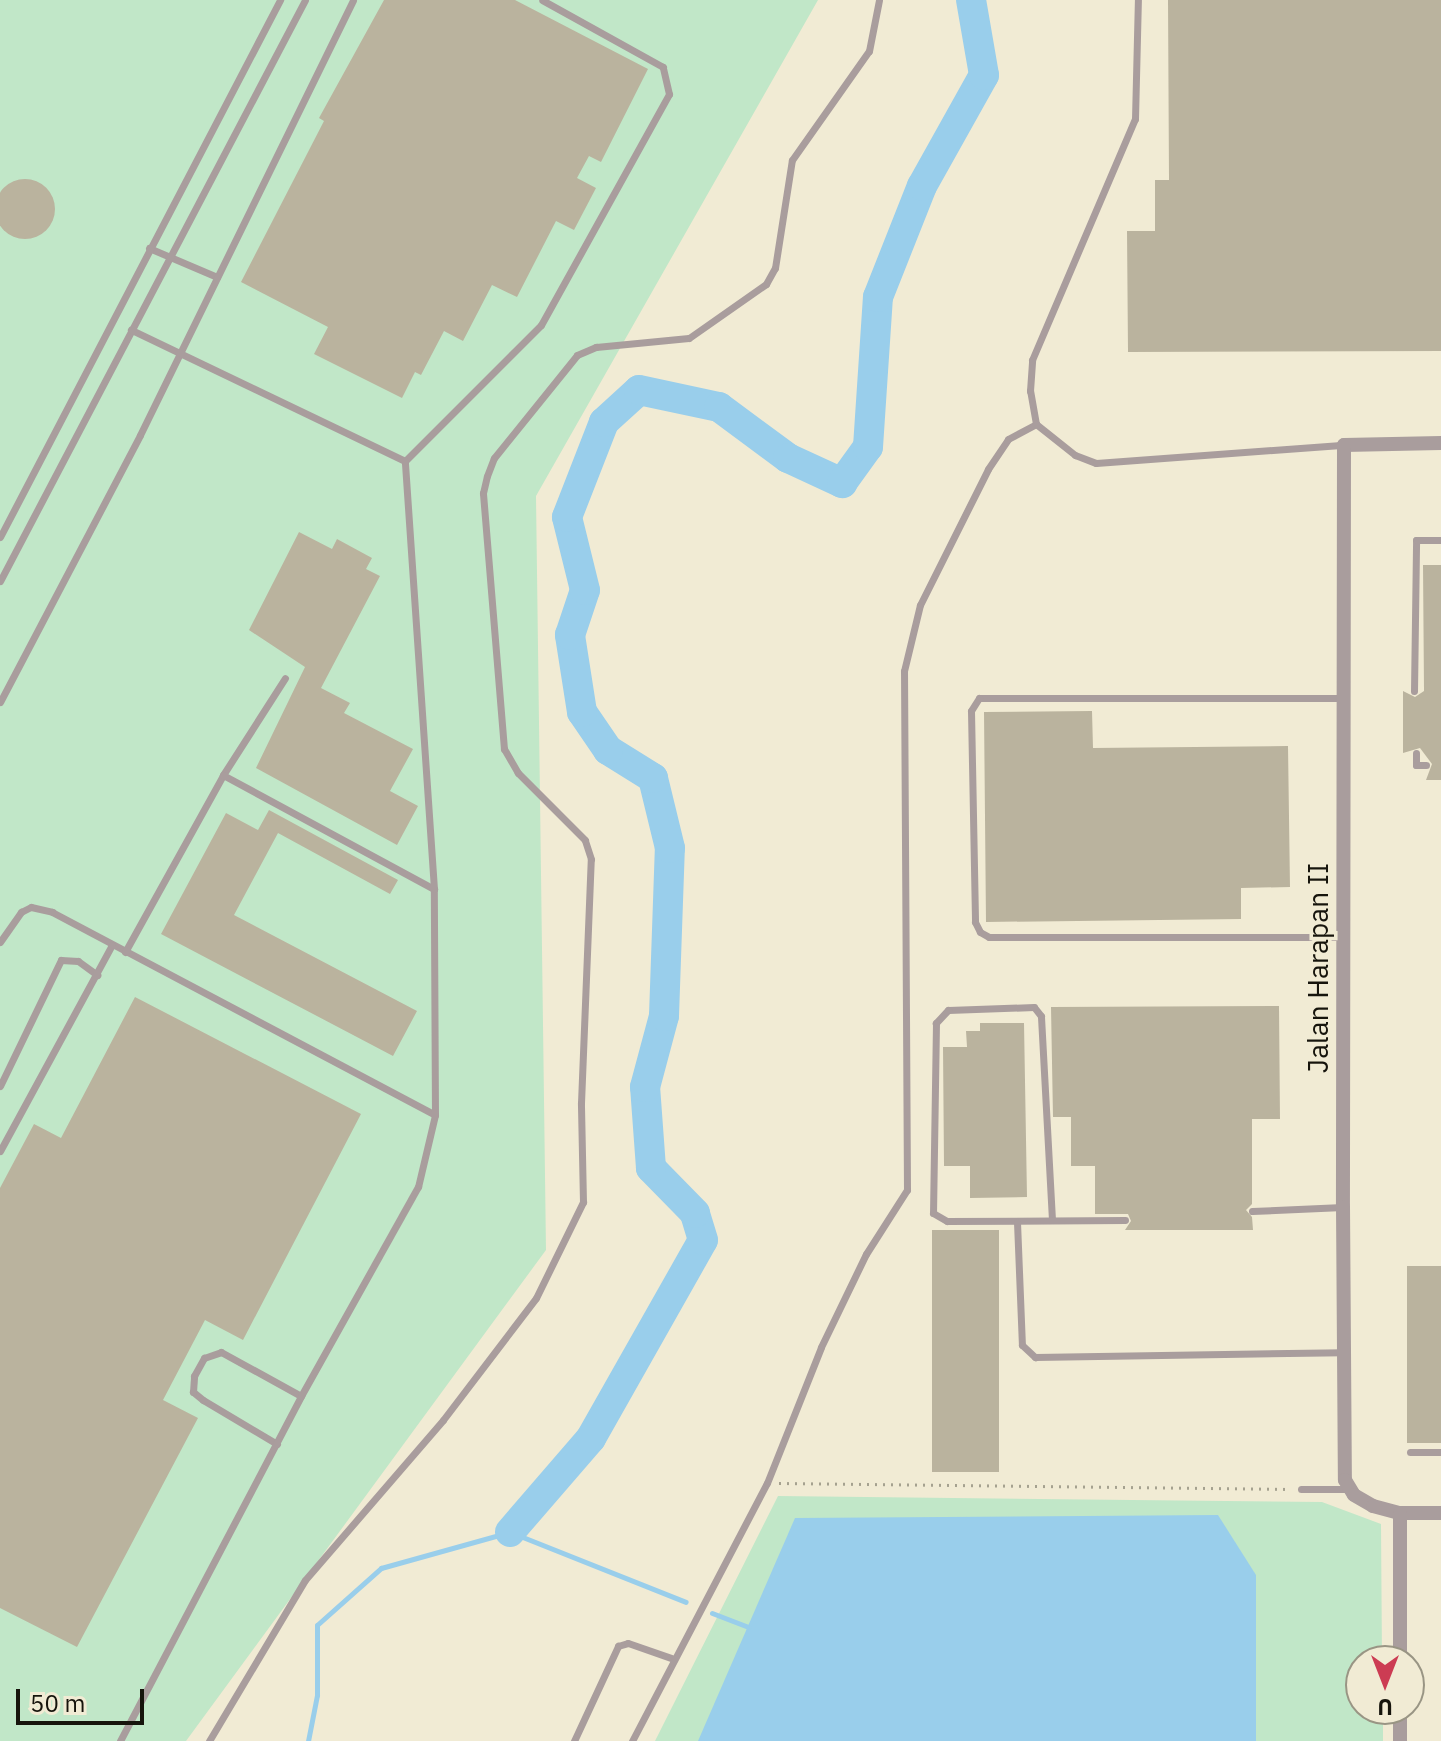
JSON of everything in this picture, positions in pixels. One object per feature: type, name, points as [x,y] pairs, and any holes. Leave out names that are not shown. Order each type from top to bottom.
[{"type":"street","points":[[1344,445],[1441,443]]},
{"type":"street","name":"Jalan Harapan II","points":[[1344,445],[1343,1352],[1344,1469],[1349,1489]]},
{"type":"street","points":[[1349,1489],[1373,1506],[1400,1513],[1441,1513]]},
{"type":"street","points":[[1400,1513],[1400,1645]]},
{"type":"lane","points":[[0,537],[280,0]]},
{"type":"lane","points":[[0,581],[305,0]]},
{"type":"lane","points":[[0,702],[181,352],[353,0]]},
{"type":"lane","points":[[120,1741],[301,1396],[418,1187],[435,1115],[434,889],[405,461],[541,325],[669,94],[663,67],[542,0]]},
{"type":"lane","points":[[209,1741],[305,1580],[443,1420],[536,1298],[583,1202],[581,1103],[591,859],[585,840],[518,773],[504,749],[483,493],[487,476],[494,458],[577,355],[596,347],[689,338],[766,284],[775,268],[792,160],[869,51],[879,0]]},
{"type":"lane","points":[[1138,0],[1135,119],[1032,360],[1030,391],[1036,424],[1075,455],[1096,463],[1344,445]]},
{"type":"lane","points":[[149,248],[217,277]]},
{"type":"lane","points":[[131,330],[405,461]]},
{"type":"lane","points":[[632,1741],[671,1658],[767,1483],[821,1347],[866,1254],[907,1190],[910,1175],[902,982],[906,654],[920,605],[988,469],[1008,439],[1036,424]]},
{"type":"lane","points":[[1414,691],[1416,540],[1441,540]]},
{"type":"lane","points":[[125,952],[223,775],[285,678]]},
{"type":"lane","points":[[1344,698],[979,698],[971,711],[975,922],[980,932],[989,937],[1344,937]]},
{"type":"lane","points":[[1416,753],[1416,765],[1426,765]]},
{"type":"lane","points":[[223,775],[434,889]]},
{"type":"lane","points":[[0,942],[14,917],[31,907],[52,912],[435,1115]]},
{"type":"lane","points":[[0,1151],[112,945]]},
{"type":"lane","points":[[0,1086],[61,960],[78,961],[97,975]]},
{"type":"lane","points":[[1052,1220],[1041,1016],[1034,1007],[948,1010],[936,1023],[933,1213],[947,1221],[1125,1220]]},
{"type":"lane","points":[[1252,1211],[1343,1207]]},
{"type":"lane","points":[[1017,1222],[1022,1345],[1035,1357],[1343,1352]]},
{"type":"lane","points":[[277,1444],[193,1392],[194,1376],[204,1358],[221,1352],[301,1396]]},
{"type":"lane","points":[[1410,1452],[1441,1452]]},
{"type":"lane","points":[[1301,1489],[1349,1489]]},
{"type":"lane","points":[[574,1741],[618,1646],[628,1643],[671,1658]]},
{"type":"path","points":[[767,1483],[1301,1489]]},
{"type":"green space","points":[[0,0],[818,0],[536,496],[546,1250],[186,1741],[0,1741]]},
{"type":"green space","points":[[778,1496],[1322,1502],[1381,1524],[1382,1645],[1345,1645],[1345,1725],[1383,1725],[1383,1741],[655,1741]]},
{"type":"water","points":[[1218,1515],[1256,1575],[1256,1741],[698,1741],[795,1518]]},
{"type":"building","points":[[384,0],[515,0],[648,69],[601,162],[589,156],[577,178],[596,188],[574,230],[556,221],[517,297],[492,285],[463,341],[444,331],[421,375],[415,372],[402,398],[314,354],[328,327],[241,282],[324,121],[319,118]]},
{"type":"building","points":[[1168,0],[1441,0],[1441,351],[1128,352],[1127,231],[1155,231],[1155,180],[1169,180]]},
{"type":"building","points":[[25,179],[37,181],[46,188],[53,197],[53,221],[46,230],[37,237],[25,239],[13,237],[4,230],[-3,221],[-5,209],[-3,197],[4,188],[13,181]]},
{"type":"building","points":[[299,532],[332,549],[337,539],[372,558],[366,569],[380,576],[321,688],[350,703],[344,713],[413,749],[390,791],[418,806],[397,845],[256,768],[305,667],[249,630]]},
{"type":"building","points":[[1423,565],[1441,565],[1441,780],[1426,780],[1432,764],[1420,748],[1403,753],[1403,691],[1415,697],[1424,691]]},
{"type":"building","points":[[1092,711],[1093,748],[1288,746],[1290,887],[1241,888],[1241,919],[986,922],[984,712]]},
{"type":"building","points":[[269,810],[398,880],[390,894],[278,833],[234,915],[417,1011],[393,1056],[161,934],[226,813],[258,830]]},
{"type":"building","points":[[135,997],[361,1114],[243,1340],[205,1320],[163,1400],[198,1418],[77,1647],[0,1608],[0,1188],[34,1124],[61,1138]]},
{"type":"building","points":[[1279,1006],[1280,1119],[1252,1119],[1252,1204],[1246,1210],[1252,1217],[1253,1230],[1125,1230],[1131,1221],[1128,1214],[1095,1214],[1095,1166],[1071,1166],[1071,1117],[1053,1117],[1051,1007]]},
{"type":"building","points":[[980,1023],[1024,1023],[1027,1197],[970,1198],[970,1166],[944,1166],[943,1047],[967,1047],[966,1031],[980,1031]]},
{"type":"building","points":[[932,1230],[999,1230],[999,1472],[932,1472]]},
{"type":"building","points":[[1407,1266],[1441,1266],[1441,1443],[1407,1443]]},
{"type":"waterway","points":[[510,1532],[591,1438],[703,1240],[695,1213],[651,1168],[645,1087],[664,1016],[670,848],[653,778],[608,750],[582,712],[570,635],[585,590],[567,517],[604,422],[639,390],[719,407],[788,458],[842,483],[868,447],[878,297],[922,186],[984,75],[971,0]]},
{"type":"waterway","points":[[308,1741],[317,1695],[317,1625],[381,1568],[510,1532],[686,1602]]},
{"type":"waterway","points":[[712,1613],[748,1627]]}]
